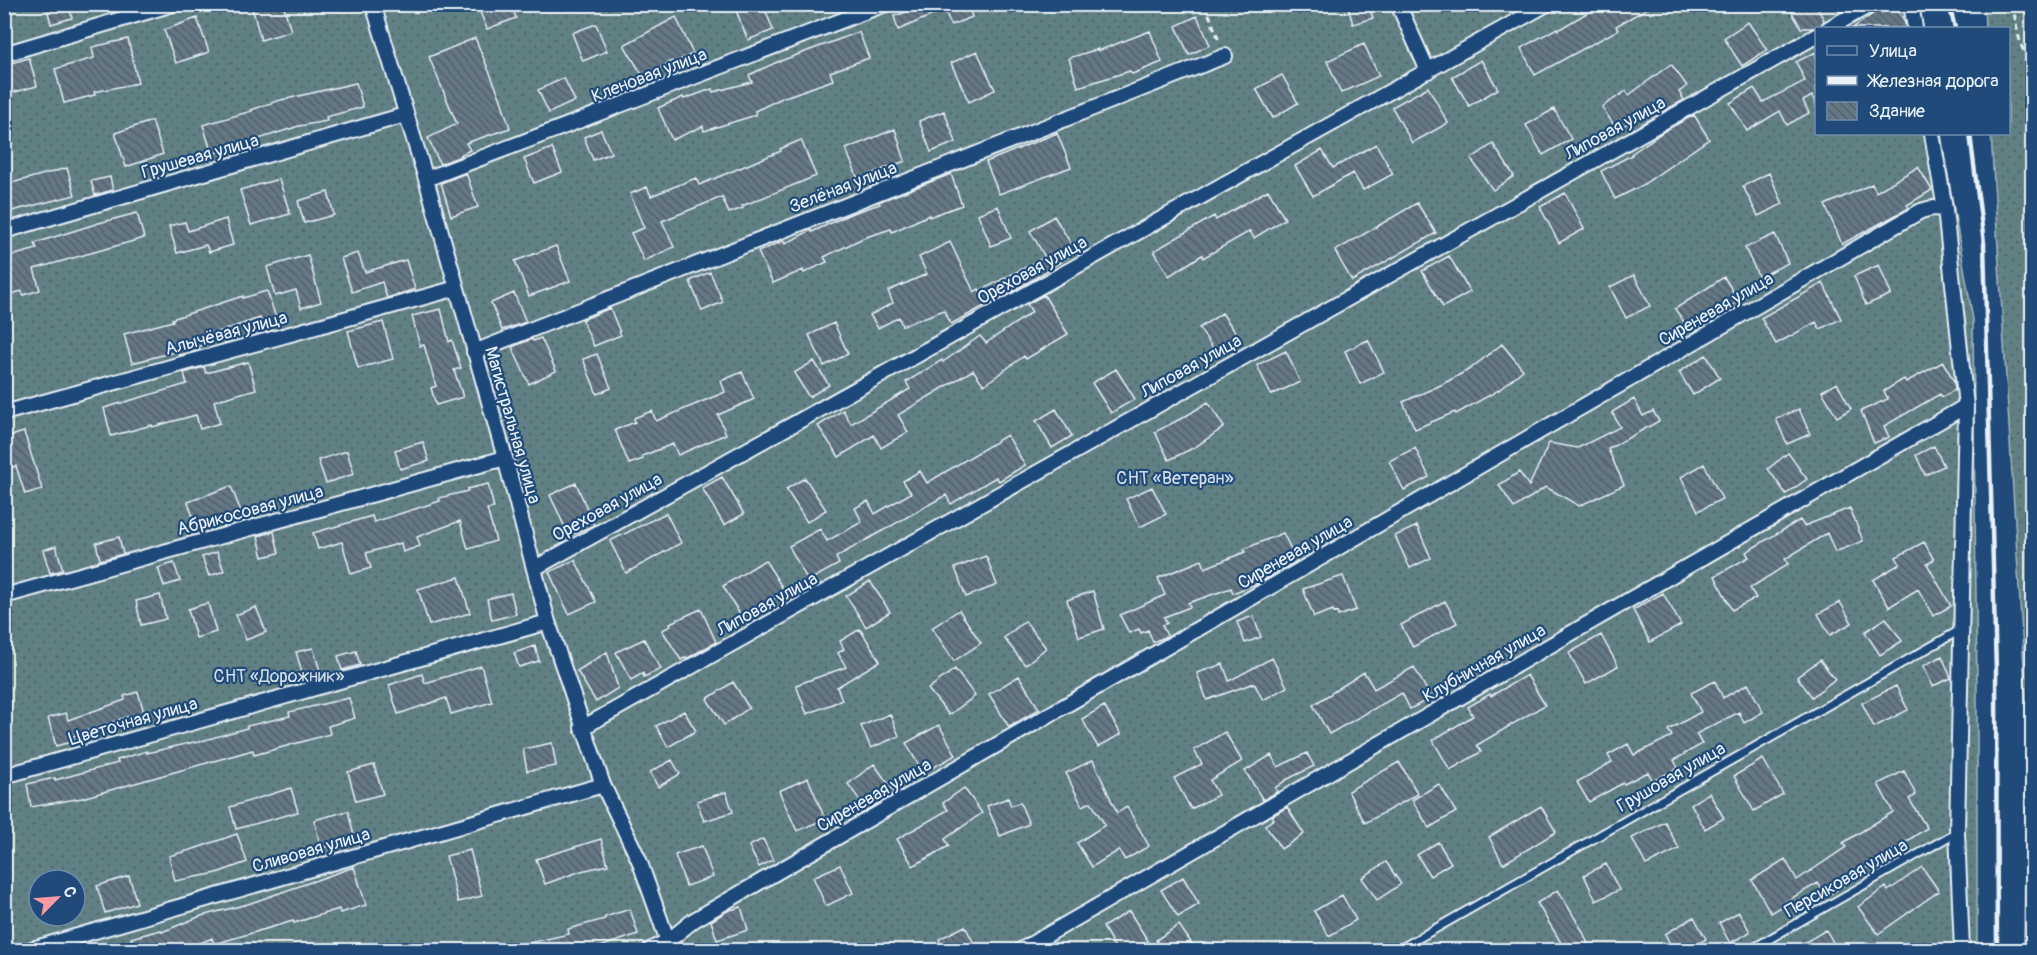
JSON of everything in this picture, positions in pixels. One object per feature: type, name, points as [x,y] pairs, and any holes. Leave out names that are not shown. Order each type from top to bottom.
[{"type":"street","points":[[4,54],[173,4]]},
{"type":"street","name":"Магистральная улица","points":[[373,4],[426,179],[505,458],[548,622],[603,785],[639,860],[670,946]]},
{"type":"street","name":"Кленовая улица","points":[[426,179],[885,4]]},
{"type":"street","points":[[1398,4],[1428,71]]},
{"type":"street","name":"Ореховая улица","points":[[535,568],[1547,4]]},
{"type":"street","points":[[1831,27],[1872,4]]},
{"type":"street","points":[[1911,4],[1915,27]]},
{"type":"street","name":"Липовая улица","points":[[582,728],[1815,37]]},
{"type":"street","name":"Зелёная улица","points":[[474,352],[1225,56]]},
{"type":"street","name":"Грушевая улица","points":[[4,231],[405,115]]},
{"type":"street","points":[[1932,135],[1945,210],[1966,406],[1958,832],[1962,951]]},
{"type":"street","name":"Сиреневая улица","points":[[650,951],[670,946],[704,914],[1921,211],[1932,208],[1945,210]]},
{"type":"street","name":"Алычёвая улица","points":[[4,413],[456,288]]},
{"type":"street","name":"Клубничная улица","points":[[1021,951],[1966,406]]},
{"type":"street","name":"Абрикосовая улица","points":[[4,596],[505,458]]},
{"type":"street","name":"Цветочная улица","points":[[4,777],[548,622]]},
{"type":"street","name":"Сливовая улица","points":[[29,951],[603,785]]},
{"type":"lane","name":"Грушовая улица","points":[[1398,951],[1960,630]]},
{"type":"lane","name":"Персиковая улица","points":[[1750,951],[1958,832]]},
{"type":"path","points":[[1205,4],[1225,56]]},
{"type":"path","points":[[2013,4],[2017,32],[2026,57],[2032,66]]},
{"type":"green space","name":"СНТ «Ветеран»","points":[[5,5],[1918,5],[1923,27],[1815,27],[1815,135],[1941,135],[1973,320],[1977,950],[5,950]]},
{"type":"green space","points":[[1984,5],[2032,5],[2032,950],[2024,950],[2027,716],[1991,135],[2010,135],[2010,27],[1985,27]]},
{"type":"building","points":[[46,4],[69,4],[72,18],[51,24]]},
{"type":"building","points":[[251,4],[283,4],[291,31],[261,40]]},
{"type":"building","points":[[477,4],[511,4],[516,18],[487,29]]},
{"type":"building","points":[[743,4],[763,4],[773,30],[748,40],[735,8]]},
{"type":"building","points":[[931,4],[940,4],[942,11],[898,30],[894,16]]},
{"type":"building","points":[[942,4],[967,4],[972,17],[951,25]]},
{"type":"building","points":[[1347,4],[1368,4],[1373,18],[1353,24]]},
{"type":"building","points":[[1602,4],[1655,4],[1616,26],[1618,30],[1535,75],[1521,48],[1557,28],[1558,30]]},
{"type":"building","points":[[1787,4],[1815,4],[1824,20],[1820,27],[1801,28]]},
{"type":"building","points":[[1887,4],[1894,4],[1906,27],[1854,27]]},
{"type":"building","points":[[1197,16],[1210,45],[1189,55],[1176,26]]},
{"type":"building","points":[[676,17],[693,54],[673,63],[672,61],[644,78],[624,45]]},
{"type":"building","points":[[197,18],[209,52],[176,63],[164,30]]},
{"type":"building","points":[[1748,22],[1767,50],[1742,66],[1724,38]]},
{"type":"building","points":[[596,24],[607,51],[583,61],[572,33]]},
{"type":"building","points":[[1150,31],[1162,62],[1132,74],[1130,71],[1078,87],[1069,58],[1098,49],[1098,51]]},
{"type":"building","points":[[859,32],[869,58],[830,72],[833,80],[782,98],[755,111],[756,115],[704,131],[703,126],[672,140],[658,108],[683,97],[684,99],[712,89],[713,92],[752,82],[749,75]]},
{"type":"building","points":[[475,38],[500,97],[510,128],[466,143],[470,150],[440,164],[428,138],[457,124],[429,57]]},
{"type":"building","points":[[128,39],[138,83],[94,92],[95,95],[64,103],[55,69],[94,58],[92,47]]},
{"type":"building","points":[[1364,44],[1379,76],[1341,93],[1327,61]]},
{"type":"building","points":[[977,51],[995,90],[969,102],[951,63]]},
{"type":"building","points":[[1815,52],[1815,102],[1812,96],[1803,101],[1809,113],[1787,125],[1780,111],[1747,131],[1730,103],[1754,88],[1763,102],[1805,81],[1796,62]]},
{"type":"building","points":[[29,58],[37,86],[11,93],[4,65]]},
{"type":"building","points":[[1481,60],[1498,89],[1469,106],[1452,77]]},
{"type":"building","points":[[1671,64],[1687,86],[1679,92],[1684,100],[1662,112],[1656,104],[1617,130],[1602,107],[1626,91],[1629,95]]},
{"type":"building","points":[[1282,75],[1298,103],[1273,118],[1256,89]]},
{"type":"building","points":[[564,78],[575,101],[549,113],[538,90]]},
{"type":"building","points":[[356,83],[363,107],[326,117],[327,121],[299,126],[212,154],[203,125],[277,101]]},
{"type":"building","points":[[1428,87],[1448,123],[1412,143],[1392,107]]},
{"type":"building","points":[[1554,109],[1571,139],[1543,155],[1526,125]]},
{"type":"building","points":[[944,111],[956,142],[931,152],[919,121]]},
{"type":"building","points":[[1694,115],[1709,139],[1641,186],[1615,199],[1601,171],[1632,155],[1666,130]]},
{"type":"building","points":[[152,121],[163,154],[126,167],[115,133]]},
{"type":"building","points":[[895,129],[905,161],[858,179],[846,149]]},
{"type":"building","points":[[601,130],[611,153],[593,160],[584,137]]},
{"type":"building","points":[[1057,133],[1071,167],[999,194],[986,162]]},
{"type":"building","points":[[801,140],[816,176],[729,213],[722,197],[662,221],[674,247],[644,261],[631,233],[644,228],[630,194],[647,187],[651,196],[696,178],[699,185],[781,151],[780,149]]},
{"type":"building","points":[[1376,144],[1393,174],[1363,190],[1353,173],[1313,196],[1295,166],[1322,150],[1333,168]]},
{"type":"building","points":[[1493,144],[1514,176],[1493,190],[1471,159]]},
{"type":"building","points":[[552,148],[562,172],[534,183],[524,159]]},
{"type":"building","points":[[1918,167],[1932,190],[1907,205],[1909,208],[1842,244],[1825,205],[1872,184],[1876,192]]},
{"type":"building","points":[[67,168],[75,195],[4,213],[4,185]]},
{"type":"building","points":[[466,173],[478,207],[451,216],[441,183]]},
{"type":"building","points":[[1769,173],[1783,204],[1758,216],[1743,186]]},
{"type":"building","points":[[951,174],[962,205],[929,217],[929,215],[892,232],[891,229],[863,238],[824,257],[827,262],[804,273],[803,270],[773,283],[758,252],[783,241],[785,244],[811,230],[812,232],[850,214],[880,204],[878,202]]},
{"type":"building","points":[[110,177],[113,190],[95,195],[91,181]]},
{"type":"building","points":[[279,179],[290,214],[251,225],[240,190]]},
{"type":"building","points":[[1268,190],[1285,219],[1254,238],[1250,231],[1203,258],[1202,255],[1169,276],[1154,251],[1214,216],[1216,220]]},
{"type":"building","points":[[328,192],[334,215],[304,223],[298,201]]},
{"type":"building","points":[[1565,193],[1584,229],[1559,243],[1540,207]]},
{"type":"building","points":[[1417,203],[1436,233],[1352,281],[1335,251]]},
{"type":"building","points":[[998,206],[1011,238],[991,246],[978,214]]},
{"type":"building","points":[[137,213],[144,238],[34,269],[40,290],[23,295],[22,291],[4,296],[4,258],[37,249],[35,243]]},
{"type":"building","points":[[1054,216],[1076,252],[1034,279],[951,324],[944,310],[902,326],[899,317],[878,328],[870,315],[893,303],[888,291],[927,274],[919,257],[950,242],[974,292],[1045,257],[1030,231]]},
{"type":"building","points":[[226,219],[233,245],[209,252],[206,245],[177,253],[169,226],[185,222],[188,231]]},
{"type":"building","points":[[1775,234],[1788,263],[1759,277],[1745,248]]},
{"type":"building","points":[[556,246],[570,281],[529,296],[515,261]]},
{"type":"building","points":[[358,253],[365,272],[406,260],[415,289],[387,298],[382,282],[352,292],[341,258]]},
{"type":"building","points":[[308,255],[321,302],[301,308],[296,290],[275,296],[267,267]]},
{"type":"building","points":[[1449,256],[1470,292],[1443,307],[1422,271]]},
{"type":"building","points":[[1879,265],[1891,294],[1866,305],[1854,276]]},
{"type":"building","points":[[710,272],[723,302],[702,311],[690,281]]},
{"type":"building","points":[[1634,275],[1650,306],[1626,318],[1610,287]]},
{"type":"building","points":[[1724,277],[1739,301],[1691,332],[1675,309]]},
{"type":"building","points":[[1823,283],[1841,319],[1820,329],[1816,322],[1776,344],[1761,318]]},
{"type":"building","points":[[267,291],[277,321],[262,326],[260,318],[212,334],[214,342],[199,346],[200,350],[179,355],[178,351],[132,363],[124,334],[173,321],[172,319],[243,296],[243,298]]},
{"type":"building","points":[[514,293],[526,322],[502,330],[491,303]]},
{"type":"building","points":[[1044,295],[1068,334],[1026,359],[1024,356],[984,385],[973,370],[898,415],[908,432],[881,448],[874,435],[839,457],[818,426],[843,410],[851,424],[910,389],[906,382],[942,360],[943,362],[980,336],[986,343],[1032,312],[1027,304]]},
{"type":"building","points":[[610,308],[621,335],[594,346],[582,320]]},
{"type":"building","points":[[441,309],[449,342],[452,340],[461,368],[454,370],[463,397],[436,405],[431,388],[436,386],[424,345],[420,346],[412,316]]},
{"type":"building","points":[[1222,313],[1241,340],[1218,356],[1199,328]]},
{"type":"building","points":[[383,322],[393,359],[358,368],[348,331]]},
{"type":"building","points":[[834,323],[848,354],[824,366],[809,335]]},
{"type":"building","points":[[541,338],[556,371],[529,384],[512,347]]},
{"type":"building","points":[[1368,340],[1384,372],[1360,384],[1345,351]]},
{"type":"building","points":[[1502,344],[1523,370],[1499,390],[1456,414],[1455,412],[1415,429],[1403,402],[1470,369]]},
{"type":"building","points":[[1286,351],[1300,382],[1271,395],[1257,365]]},
{"type":"building","points":[[597,354],[611,388],[597,394],[583,359]]},
{"type":"building","points":[[1706,355],[1720,378],[1693,395],[1679,372]]},
{"type":"building","points":[[814,361],[829,385],[809,397],[794,373]]},
{"type":"building","points":[[248,362],[256,389],[214,401],[220,423],[200,429],[196,415],[111,436],[104,408],[187,384],[184,373],[204,367],[206,373]]},
{"type":"building","points":[[1943,362],[1954,381],[1955,390],[1942,397],[1940,394],[1884,426],[1889,437],[1874,443],[1861,411],[1888,399],[1884,391],[1904,379],[1906,382]]},
{"type":"building","points":[[1116,369],[1135,399],[1111,413],[1092,383]]},
{"type":"building","points":[[742,372],[754,399],[718,415],[726,434],[678,455],[673,444],[642,456],[643,459],[629,464],[615,430],[635,422],[634,418],[652,411],[656,421],[725,392],[721,381]]},
{"type":"building","points":[[1837,383],[1851,409],[1837,417],[1822,391]]},
{"type":"building","points":[[1634,399],[1643,416],[1653,411],[1659,421],[1608,449],[1624,485],[1579,506],[1546,487],[1514,508],[1499,485],[1519,472],[1529,486],[1549,443],[1578,448],[1620,427],[1612,412]]},
{"type":"building","points":[[1208,402],[1224,427],[1195,447],[1169,460],[1155,432]]},
{"type":"building","points":[[1056,409],[1072,436],[1052,448],[1036,421]]},
{"type":"building","points":[[1799,409],[1810,434],[1787,444],[1776,419]]},
{"type":"building","points":[[24,432],[42,489],[25,494],[16,466],[4,470],[4,438]]},
{"type":"building","points":[[1007,435],[1025,465],[999,481],[996,477],[951,504],[946,495],[836,557],[839,564],[808,581],[789,546],[820,529],[827,541],[862,522],[855,508],[868,501],[875,514],[911,493],[903,481],[920,471],[927,483]]},
{"type":"building","points":[[423,442],[429,461],[400,469],[395,450]]},
{"type":"building","points":[[1934,446],[1944,466],[1925,475],[1916,455]]},
{"type":"building","points":[[1415,448],[1429,477],[1404,490],[1389,461]]},
{"type":"building","points":[[347,451],[354,474],[326,483],[318,460]]},
{"type":"building","points":[[1788,453],[1807,479],[1786,494],[1768,469]]},
{"type":"building","points":[[1704,464],[1722,499],[1698,511],[1681,477]]},
{"type":"building","points":[[722,477],[744,514],[724,525],[702,488]]},
{"type":"building","points":[[805,478],[826,510],[807,522],[786,489]]},
{"type":"building","points":[[576,483],[594,525],[569,536],[550,495]]},
{"type":"building","points":[[488,484],[494,508],[487,509],[496,541],[468,549],[460,521],[417,537],[420,546],[403,552],[401,543],[366,553],[371,568],[351,574],[342,542],[318,549],[313,533],[372,516],[374,522],[440,501],[439,498]]},
{"type":"building","points":[[231,486],[243,517],[228,522],[226,517],[196,527],[188,502]]},
{"type":"building","points":[[1152,487],[1166,514],[1140,527],[1126,499]]},
{"type":"building","points":[[1850,508],[1863,541],[1835,552],[1827,533],[1785,559],[1788,564],[1750,588],[1756,598],[1732,610],[1715,576],[1749,557],[1746,552],[1800,520],[1804,526]]},
{"type":"building","points":[[666,513],[681,543],[626,573],[610,541]]},
{"type":"building","points":[[1417,526],[1431,558],[1410,568],[1395,536]]},
{"type":"building","points":[[274,532],[279,553],[263,557],[258,536]]},
{"type":"building","points":[[1283,533],[1297,561],[1258,583],[1233,593],[1231,588],[1188,603],[1190,607],[1164,617],[1167,623],[1162,625],[1167,636],[1153,642],[1148,630],[1141,633],[1139,629],[1129,633],[1120,615],[1165,595],[1158,578],[1202,560],[1205,568]]},
{"type":"building","points":[[119,537],[123,554],[100,560],[96,543]]},
{"type":"building","points":[[1924,542],[1934,560],[1927,564],[1951,606],[1933,616],[1918,589],[1889,607],[1873,580],[1900,564],[1896,557]]},
{"type":"building","points":[[56,546],[63,570],[50,573],[43,550]]},
{"type":"building","points":[[217,552],[224,571],[209,576],[202,557]]},
{"type":"building","points":[[986,556],[997,585],[966,597],[955,568]]},
{"type":"building","points":[[575,560],[596,602],[569,614],[549,572]]},
{"type":"building","points":[[765,560],[785,592],[742,618],[723,586]]},
{"type":"building","points":[[174,563],[180,581],[164,586],[158,568]]},
{"type":"building","points":[[1343,576],[1356,610],[1338,616],[1333,610],[1314,617],[1303,589]]},
{"type":"building","points":[[459,577],[470,613],[429,625],[418,589]]},
{"type":"building","points":[[870,581],[890,612],[866,627],[846,596]]},
{"type":"building","points":[[1093,591],[1104,629],[1079,637],[1067,600]]},
{"type":"building","points":[[511,593],[516,614],[492,620],[487,599]]},
{"type":"building","points":[[1663,593],[1681,625],[1650,642],[1633,610]]},
{"type":"building","points":[[160,595],[166,619],[141,625],[136,601]]},
{"type":"building","points":[[1445,601],[1457,623],[1413,647],[1401,625]]},
{"type":"building","points":[[1840,602],[1852,623],[1830,635],[1818,614]]},
{"type":"building","points":[[208,603],[216,632],[196,638],[188,609]]},
{"type":"building","points":[[256,607],[266,632],[246,640],[236,615]]},
{"type":"building","points":[[701,609],[716,642],[681,660],[662,630],[671,626],[670,623]]},
{"type":"building","points":[[959,610],[981,643],[954,661],[932,628]]},
{"type":"building","points":[[1253,616],[1261,637],[1245,643],[1237,622]]},
{"type":"building","points":[[1886,618],[1902,641],[1880,655],[1865,632]]},
{"type":"building","points":[[1025,621],[1046,648],[1025,665],[1004,638]]},
{"type":"building","points":[[860,629],[880,661],[837,687],[842,700],[807,714],[796,685],[846,667],[838,653],[844,649],[840,641]]},
{"type":"building","points":[[1601,635],[1618,666],[1586,684],[1569,653]]},
{"type":"building","points":[[644,639],[661,669],[644,677],[643,673],[631,680],[616,652]]},
{"type":"building","points":[[535,646],[539,661],[519,667],[514,653]]},
{"type":"building","points":[[313,648],[321,674],[304,679],[296,652]]},
{"type":"building","points":[[356,651],[360,665],[342,670],[338,656]]},
{"type":"building","points":[[607,652],[618,688],[596,702],[577,671]]},
{"type":"building","points":[[1942,656],[1951,678],[1933,686],[1923,666]]},
{"type":"building","points":[[1272,658],[1287,687],[1263,700],[1254,683],[1207,700],[1197,673],[1223,664],[1229,681]]},
{"type":"building","points":[[1820,660],[1835,679],[1812,697],[1797,677]]},
{"type":"building","points":[[481,666],[492,702],[451,714],[446,698],[398,714],[389,685],[422,674],[425,683]]},
{"type":"building","points":[[1414,667],[1431,698],[1410,709],[1402,693],[1329,734],[1313,705],[1364,672],[1374,689]]},
{"type":"building","points":[[955,669],[975,696],[949,715],[928,689]]},
{"type":"building","points":[[1527,675],[1545,705],[1477,745],[1481,752],[1450,770],[1433,740],[1473,716],[1468,707]]},
{"type":"building","points":[[1019,676],[1039,709],[1009,727],[989,694]]},
{"type":"building","points":[[1715,681],[1723,698],[1748,684],[1763,712],[1744,723],[1739,712],[1696,734],[1702,744],[1674,760],[1678,768],[1653,781],[1648,772],[1589,802],[1577,782],[1612,762],[1608,755],[1628,744],[1634,755],[1672,736],[1668,730],[1701,712],[1691,693]]},
{"type":"building","points":[[733,682],[749,708],[724,725],[707,699]]},
{"type":"building","points":[[1896,686],[1908,710],[1874,727],[1862,703]]},
{"type":"building","points":[[138,692],[145,716],[131,720],[130,716],[73,736],[74,741],[56,746],[48,718],[66,713],[68,720],[125,700],[124,696]]},
{"type":"building","points":[[349,698],[355,718],[328,726],[330,734],[254,755],[253,750],[82,798],[31,807],[27,784],[55,778],[55,780],[118,763],[117,760],[147,751],[147,753],[195,743],[247,728],[247,726],[290,716],[289,712]]},
{"type":"building","points":[[1104,706],[1121,734],[1098,747],[1082,719]]},
{"type":"building","points":[[684,711],[696,731],[668,747],[656,726]]},
{"type":"building","points":[[890,714],[899,736],[871,748],[861,726]]},
{"type":"building","points":[[939,725],[956,755],[923,773],[906,743]]},
{"type":"building","points":[[1225,732],[1242,761],[1210,780],[1218,795],[1191,809],[1174,778],[1202,764],[1194,750]]},
{"type":"building","points":[[552,743],[556,766],[527,771],[523,749]]},
{"type":"building","points":[[1307,753],[1314,766],[1286,780],[1275,788],[1277,792],[1263,800],[1245,771],[1271,755],[1278,767]]},
{"type":"building","points":[[1763,759],[1783,794],[1754,811],[1734,776]]},
{"type":"building","points":[[672,760],[680,774],[658,787],[650,772]]},
{"type":"building","points":[[1093,760],[1117,813],[1127,807],[1149,846],[1125,860],[1119,850],[1092,867],[1077,843],[1105,825],[1091,802],[1082,806],[1066,773]]},
{"type":"building","points":[[1399,762],[1418,794],[1365,823],[1348,791]]},
{"type":"building","points":[[874,764],[895,793],[867,810],[848,784]]},
{"type":"building","points":[[374,765],[383,794],[356,801],[348,772]]},
{"type":"building","points":[[1904,771],[1916,795],[1909,799],[1927,828],[1827,896],[1818,883],[1771,913],[1752,880],[1785,859],[1797,880],[1846,847],[1843,843],[1893,812],[1878,784]]},
{"type":"building","points":[[808,778],[825,819],[797,831],[779,791]]},
{"type":"building","points":[[1439,784],[1456,812],[1429,828],[1412,800]]},
{"type":"building","points":[[291,788],[298,812],[236,829],[230,807]]},
{"type":"building","points":[[964,788],[982,813],[945,839],[949,846],[913,866],[897,839],[948,810],[943,803]]},
{"type":"building","points":[[726,792],[733,812],[704,821],[697,801]]},
{"type":"building","points":[[1709,793],[1724,818],[1705,829],[1691,804]]},
{"type":"building","points":[[1008,798],[1011,806],[1020,802],[1029,824],[1000,836],[987,806]]},
{"type":"building","points":[[1541,806],[1556,832],[1503,864],[1489,837]]},
{"type":"building","points":[[1287,807],[1304,834],[1281,849],[1265,825],[1274,819],[1272,816]]},
{"type":"building","points":[[348,811],[355,840],[321,848],[314,820]]},
{"type":"building","points":[[1665,822],[1679,849],[1646,865],[1632,838]]},
{"type":"building","points":[[237,834],[247,862],[217,873],[175,881],[169,856]]},
{"type":"building","points":[[601,839],[608,865],[581,871],[545,884],[536,859]]},
{"type":"building","points":[[763,839],[773,860],[759,867],[749,846]]},
{"type":"building","points":[[1438,842],[1451,863],[1430,876],[1417,855]]},
{"type":"building","points":[[702,846],[713,877],[686,886],[675,855]]},
{"type":"building","points":[[470,850],[482,896],[458,902],[446,856]]},
{"type":"building","points":[[1386,862],[1401,884],[1377,900],[1362,878]]},
{"type":"building","points":[[1606,864],[1619,890],[1596,901],[1584,875]]},
{"type":"building","points":[[840,865],[853,893],[826,906],[813,877]]},
{"type":"building","points":[[354,867],[366,905],[340,913],[339,909],[214,944],[212,938],[181,951],[135,951],[131,938],[161,930],[162,932],[201,916],[248,904]]},
{"type":"building","points":[[1922,867],[1939,891],[1878,934],[1858,907],[1886,887],[1888,891]]},
{"type":"building","points":[[129,876],[137,903],[105,913],[97,886]]},
{"type":"building","points":[[1183,877],[1199,904],[1178,917],[1161,890]]},
{"type":"building","points":[[1558,890],[1582,930],[1591,951],[1566,951],[1537,903]]},
{"type":"building","points":[[1342,895],[1356,920],[1329,936],[1314,911]]},
{"type":"building","points":[[741,907],[748,930],[717,940],[711,921],[727,911]]},
{"type":"building","points":[[630,909],[638,934],[597,948],[597,951],[521,951],[520,945],[569,934],[568,929],[605,919],[605,917]]},
{"type":"building","points":[[1129,911],[1148,941],[1133,951],[1117,951],[1103,927]]},
{"type":"building","points":[[1739,912],[1750,932],[1730,943],[1719,923]]},
{"type":"building","points":[[1694,917],[1706,939],[1686,951],[1674,951],[1665,934]]},
{"type":"building","points":[[1179,925],[1197,951],[1163,951],[1156,940]]},
{"type":"building","points":[[965,926],[978,951],[944,951],[939,939]]},
{"type":"building","points":[[1826,930],[1838,951],[1790,951]]},
{"type":"railway","points":[[1949,4],[1955,27]]},
{"type":"railway","points":[[1970,135],[1984,243],[1996,671],[1997,950]]},
{"type":"park label","name":"СНТ «Дорожник»","points":[[279,676]]}]
